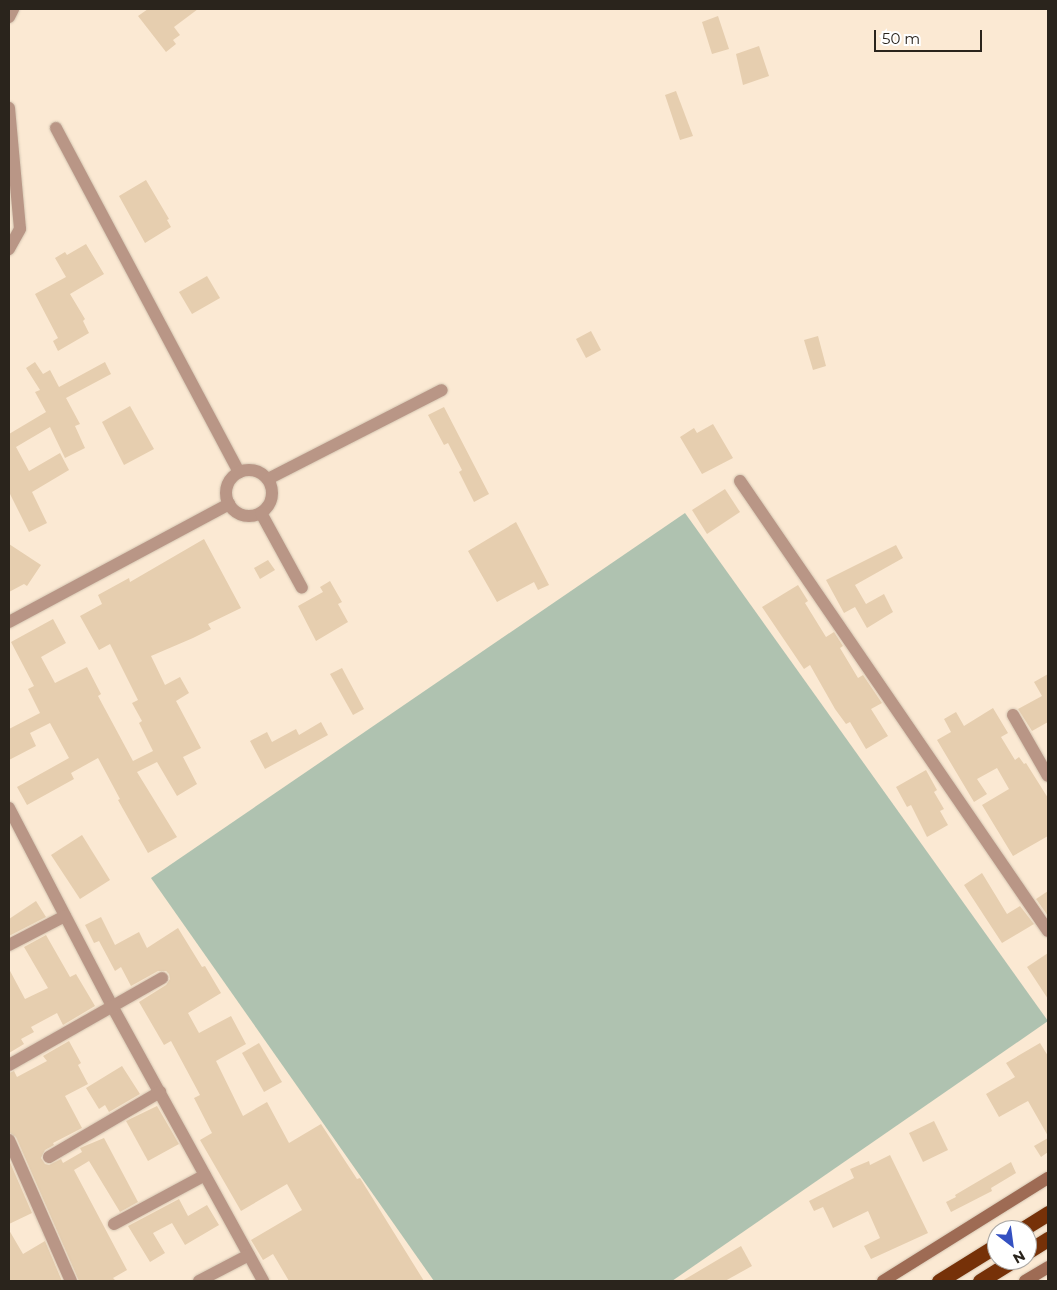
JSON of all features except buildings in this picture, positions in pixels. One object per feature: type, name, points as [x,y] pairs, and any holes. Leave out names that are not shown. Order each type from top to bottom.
[{"type":"highway","points":[[1037,1220],[1048,1213]]},
{"type":"highway","points":[[1037,1246],[1048,1239]]},
{"type":"highway","points":[[939,1281],[987,1251]]},
{"type":"highway","points":[[980,1281],[998,1270]]},
{"type":"street","points":[[9,17],[13,9]]},
{"type":"street","points":[[9,108],[20,229],[9,249]]},
{"type":"street","points":[[56,128],[239,472]]},
{"type":"street","points":[[268,479],[442,390]]},
{"type":"street","points":[[255,470],[268,479],[272,494],[270,502],[261,513],[247,516],[240,514],[229,504],[226,498],[228,483],[239,472],[255,470]]},
{"type":"street","points":[[740,481],[1048,931]]},
{"type":"street","points":[[9,622],[229,504]]},
{"type":"street","points":[[261,513],[302,588]]},
{"type":"street","points":[[1013,715],[1048,776]]},
{"type":"street","points":[[9,808],[112,1006],[263,1281]]},
{"type":"street","points":[[9,945],[65,916]]},
{"type":"street","points":[[9,1065],[162,978]]},
{"type":"street","points":[[49,1157],[160,1092]]},
{"type":"street","points":[[9,1140],[71,1281]]},
{"type":"street","points":[[114,1224],[205,1174]]},
{"type":"street","points":[[883,1281],[1048,1178]]},
{"type":"street","points":[[200,1281],[249,1255]]},
{"type":"street","points":[[1025,1281],[1048,1267]]},
{"type":"green space","points":[[685,513],[1048,1021],[672,1281],[434,1281],[151,878]]}]
